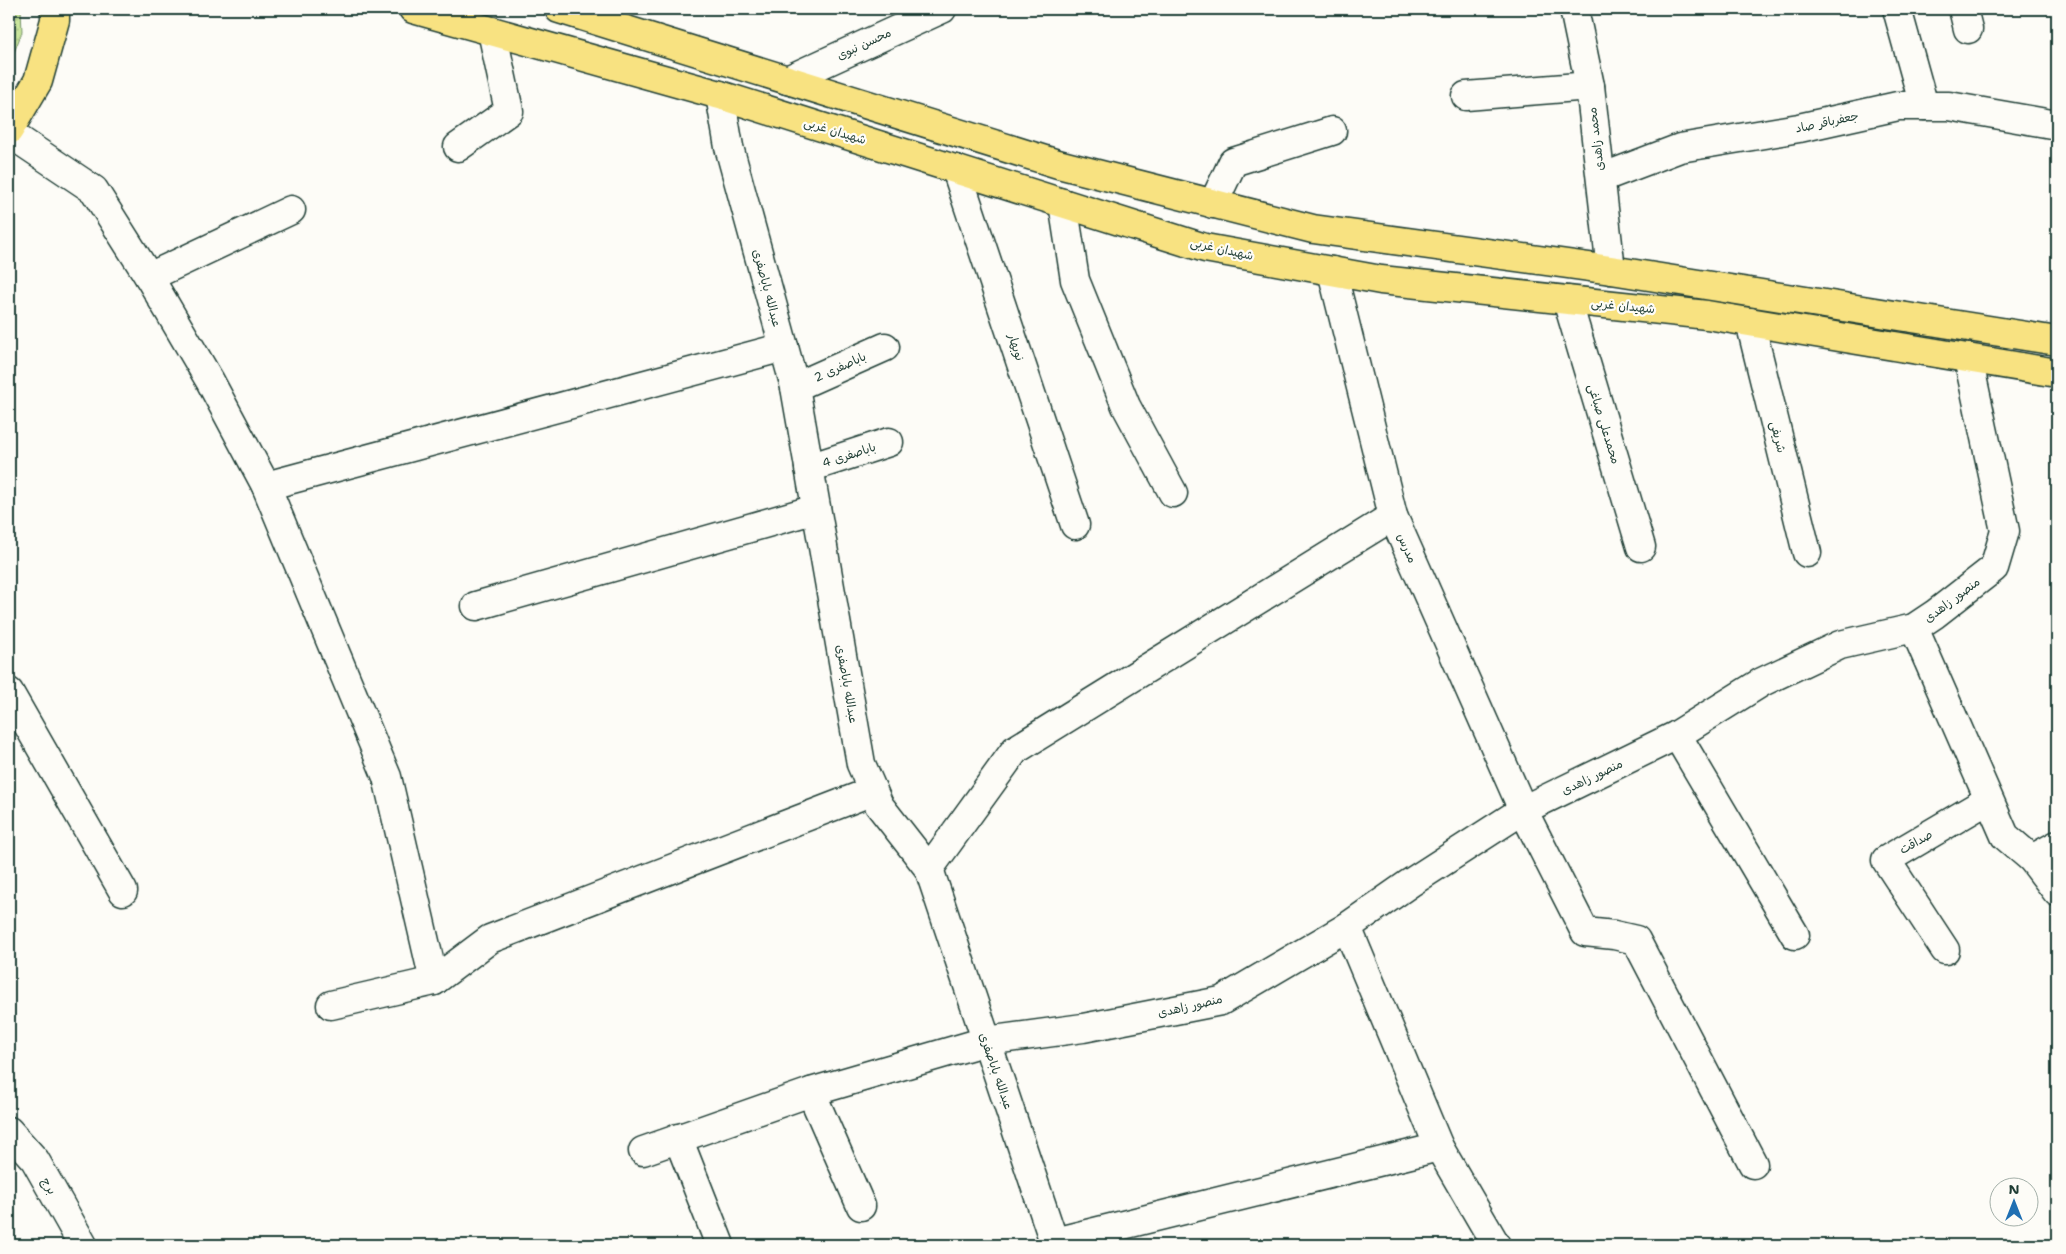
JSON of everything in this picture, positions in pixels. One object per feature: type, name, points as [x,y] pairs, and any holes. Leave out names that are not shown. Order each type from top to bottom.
[{"type":"main road","name":"شهیدان غربی","points":[[412,9],[720,95],[1205,248],[1381,280],[1707,315],[2057,373]]},
{"type":"main road","points":[[559,9],[1058,164],[1313,229],[1611,270],[2057,341]]},
{"type":"main road","points":[[9,132],[38,81],[60,13]]},
{"type":"main road","points":[[9,92],[38,81]]},
{"type":"street","name":"محسن نبوی","points":[[787,80],[942,9]]},
{"type":"street","name":"محمد زاهدی","points":[[1574,9],[1590,86],[1611,270]]},
{"type":"street","points":[[1897,9],[1924,106]]},
{"type":"street","points":[[458,147],[509,111],[492,31]]},
{"type":"street","points":[[1466,96],[1590,86]]},
{"type":"street","name":"عبدالله باباصفری","points":[[720,95],[729,147],[795,387],[861,764],[879,804],[928,869],[1054,1244]]},
{"type":"street","name":"جعفرباقر صاد","points":[[1601,178],[1680,148],[1799,128],[1898,106],[1949,106],[2057,125]]},
{"type":"street","points":[[1213,204],[1233,162],[1332,131]]},
{"type":"street","points":[[9,132],[94,190],[149,277],[210,381],[266,486],[387,776],[434,982]]},
{"type":"street","name":"نوبهار","points":[[956,169],[1075,526]]},
{"type":"street","points":[[1063,203],[1075,280],[1126,406],[1173,493]]},
{"type":"street","points":[[149,277],[292,210]]},
{"type":"street","name":"مدرس","points":[[1332,271],[1393,516],[1523,810],[1585,932],[1614,935],[1636,940],[1753,1164]]},
{"type":"street","name":"محمدعلی صباغی","points":[[1567,300],[1641,547]]},
{"type":"street","name":"شریفی","points":[[1750,322],[1807,553]]},
{"type":"street","points":[[266,486],[784,347]]},
{"type":"street","name":"باباصفری 2","points":[[795,387],[885,347]]},
{"type":"street","name":"منصور زاهدی","points":[[643,1151],[811,1092],[986,1041],[1083,1028],[1221,1001],[1347,927],[1410,883],[1523,810],[1677,735],[1762,682],[1840,645],[1914,628],[1994,568],[2005,531],[1968,358]]},
{"type":"street","name":"باباصفری 4","points":[[809,468],[889,442]]},
{"type":"street","points":[[476,606],[816,509]]},
{"type":"street","points":[[928,869],[1016,750],[1393,516]]},
{"type":"street","points":[[1914,628],[2005,836],[2032,859],[2057,892]]},
{"type":"street","points":[[9,692],[123,891]]},
{"type":"street","points":[[1677,735],[1795,935]]},
{"type":"street","points":[[331,1005],[434,982],[490,940],[873,791]]},
{"type":"street","name":"صداقت","points":[[1945,950],[1886,860],[1988,800]]},
{"type":"street","points":[[2032,859],[2057,845]]},
{"type":"street","points":[[1347,927],[1439,1147],[1496,1245]]},
{"type":"street","points":[[811,1092],[861,1206]]},
{"type":"street","name":"برج","points":[[9,1131],[35,1160],[83,1245]]},
{"type":"street","points":[[678,1138],[720,1245]]},
{"type":"street","points":[[1054,1244],[1439,1147]]},
{"type":"green space","points":[[9,9],[21,9],[22,32],[9,65]]}]
